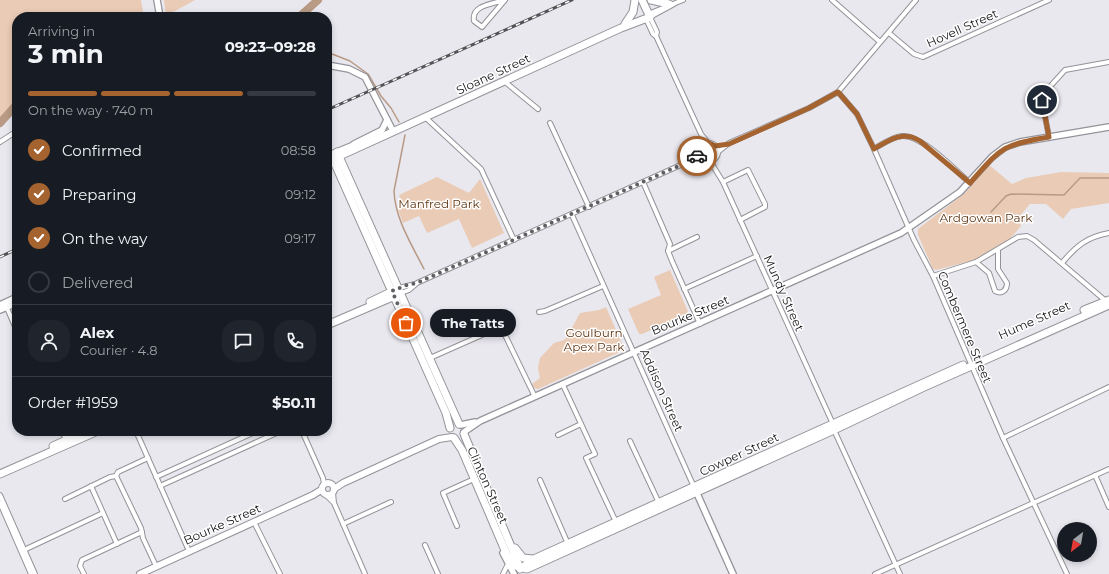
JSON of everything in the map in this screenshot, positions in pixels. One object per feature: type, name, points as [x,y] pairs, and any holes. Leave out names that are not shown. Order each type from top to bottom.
[{"type":"main road","points":[[636,0],[647,16]]},
{"type":"main road","points":[[623,26],[633,12],[636,0]]},
{"type":"main road","points":[[642,0],[647,16]]},
{"type":"main road","points":[[651,0],[672,4]]},
{"type":"main road","name":"Sloane Street","points":[[332,157],[425,118],[647,16]]},
{"type":"main road","name":"Sloane Street","points":[[332,157],[350,146],[372,140]]},
{"type":"main road","name":"Clinton Street","points":[[332,157],[360,213],[396,292],[446,413],[449,429],[453,438],[462,450],[511,561],[521,571]]},
{"type":"main road","points":[[332,320],[396,292]]},
{"type":"main road","points":[[332,324],[396,292]]},
{"type":"main road","name":"Clinton Street","points":[[396,292],[430,358],[462,429],[521,571]]},
{"type":"main road","name":"Hume Street","points":[[970,364],[1108,302]]},
{"type":"main road","name":"Cowper Street","points":[[537,561],[970,364]]},
{"type":"main road","points":[[449,429],[453,424],[462,429],[460,438],[453,438]]},
{"type":"main road","name":"Bourke Street","points":[[140,574],[327,488],[343,483],[439,439],[449,429]]},
{"type":"main road","points":[[0,470],[75,436]]},
{"type":"main road","points":[[0,474],[87,436]]},
{"type":"main road","name":"Bourke Street","points":[[439,439],[453,438]]},
{"type":"main road","name":"Cowper Street","points":[[521,571],[568,544],[659,503],[695,489]]},
{"type":"main road","name":"Clinton Street","points":[[492,500],[519,555],[526,560],[537,561]]},
{"type":"street","points":[[157,0],[159,12]]},
{"type":"street","points":[[505,0],[482,27],[474,21],[473,16],[478,9],[505,0]]},
{"type":"street","name":"Sloane Street","points":[[647,16],[683,0]]},
{"type":"street","points":[[833,0],[880,42]]},
{"type":"street","points":[[692,160],[703,159],[710,161],[716,158],[718,152],[729,144],[809,108],[838,92],[916,0]]},
{"type":"street","name":"Hovell Street","points":[[889,33],[914,54],[923,57],[1049,0]]},
{"type":"street","points":[[647,16],[653,34],[656,36],[702,134],[709,144],[715,146],[729,144]]},
{"type":"street","points":[[1049,137],[1042,100],[1046,91],[1064,70],[1109,62]]},
{"type":"street","points":[[332,66],[349,69],[365,77],[393,131]]},
{"type":"street","points":[[504,81],[538,109]]},
{"type":"street","name":"Combermere Street","points":[[838,92],[857,114],[874,149],[909,228],[933,276],[1003,438],[1067,574]]},
{"type":"street","points":[[425,118],[481,169],[514,240]]},
{"type":"street","points":[[350,146],[382,130],[387,120]]},
{"type":"street","points":[[550,123],[589,207]]},
{"type":"street","name":"Bourke Street","points":[[462,429],[563,385],[633,352],[700,324],[909,228],[954,197],[970,183],[992,157],[1005,147],[1020,142],[1109,127]]},
{"type":"street","points":[[0,142],[12,134]]},
{"type":"street","points":[[396,292],[572,215],[692,160],[700,153],[703,146],[702,134]]},
{"type":"street","points":[[874,149],[896,137],[913,137],[920,141],[970,183]]},
{"type":"street","points":[[703,146],[709,144]]},
{"type":"street","points":[[715,146],[718,152]]},
{"type":"street","points":[[700,153],[703,159]]},
{"type":"street","name":"Mundy Street","points":[[716,158],[717,171]]},
{"type":"street","name":"Mundy Street","points":[[710,161],[717,171],[757,256],[900,574]]},
{"type":"street","points":[[722,182],[748,170],[765,204],[765,206],[760,210],[740,220]]},
{"type":"street","points":[[643,182],[670,244],[668,251],[700,324]]},
{"type":"street","name":"Addison Street","points":[[572,215],[733,574]]},
{"type":"street","points":[[1062,263],[1081,243],[1096,235],[1109,233]]},
{"type":"street","points":[[933,276],[976,262],[998,251],[1018,237],[1027,236],[1034,240],[1108,302]]},
{"type":"street","points":[[668,251],[697,237]]},
{"type":"street","points":[[976,262],[989,273],[995,291],[998,293],[1004,292],[1006,290],[1007,283],[998,269],[998,251]]},
{"type":"street","points":[[684,289],[757,256]]},
{"type":"street","points":[[539,312],[545,311],[604,286]]},
{"type":"street","points":[[0,306],[12,300]]},
{"type":"street","points":[[0,306],[7,308]]},
{"type":"street","points":[[0,310],[12,306]]},
{"type":"street","points":[[7,308],[12,320]]},
{"type":"street","points":[[430,358],[491,331],[500,332],[505,336],[535,397]]},
{"type":"street","points":[[563,385],[595,454],[586,458],[616,522]]},
{"type":"street","points":[[1003,438],[1109,387]]},
{"type":"street","points":[[558,435],[581,424]]},
{"type":"street","points":[[64,436],[66,440]]},
{"type":"street","points":[[138,436],[189,551]]},
{"type":"street","points":[[156,477],[246,436]]},
{"type":"street","points":[[160,486],[270,436]]},
{"type":"street","points":[[304,436],[365,574]]},
{"type":"street","points":[[630,440],[659,503]]},
{"type":"street","points":[[116,476],[118,472],[148,458]]},
{"type":"street","points":[[875,574],[1109,469]]},
{"type":"street","points":[[65,499],[113,475],[116,476]]},
{"type":"street","points":[[1095,475],[1109,506]]},
{"type":"street","points":[[116,476],[156,566]]},
{"type":"street","points":[[457,526],[443,493],[474,479]]},
{"type":"street","points":[[540,480],[568,544]]},
{"type":"street","points":[[91,486],[117,544]]},
{"type":"street","points":[[0,495],[22,549]]},
{"type":"street","points":[[343,524],[391,502]]},
{"type":"street","points":[[0,503],[35,574]]},
{"type":"street","points":[[22,549],[103,513]]},
{"type":"street","points":[[254,522],[280,574]]},
{"type":"street","points":[[84,574],[80,561],[142,532]]},
{"type":"street","name":"Clinton Street","points":[[501,541],[502,549],[514,574]]},
{"type":"street","points":[[424,545],[438,574]]},
{"type":"street","points":[[26,558],[31,574]]},
{"type":"street","points":[[529,574],[537,561]]},
{"type":"street","points":[[503,574],[508,564]]},
{"type":"green space","points":[[0,0],[141,0],[143,12],[12,12],[12,105],[6,115],[0,118]]},
{"type":"green space","points":[[164,0],[195,0],[173,12],[166,12]]},
{"type":"green space","name":"Ardgowan Park","points":[[989,165],[1012,184],[1026,178],[1061,172],[1109,173],[1109,203],[1071,209],[1063,219],[1046,204],[1030,204],[1019,217],[1021,226],[1008,241],[975,260],[936,270],[933,269],[918,235],[918,229],[965,193]]},
{"type":"green space","name":"Manfred Park","points":[[437,177],[469,193],[480,179],[504,233],[472,248],[459,219],[427,233],[419,216],[403,223],[398,210],[404,207],[399,195]]},
{"type":"green space","points":[[670,270],[689,314],[639,334],[628,309],[661,295],[654,277]]},
{"type":"green space","name":"Goulburn Apex Park","points":[[606,307],[623,346],[622,351],[538,389],[534,388],[532,384],[540,378],[538,368],[540,358],[554,343],[564,340],[567,337],[580,313],[599,310]]},
{"type":"waterway","points":[[305,12],[318,0]]},
{"type":"waterway","points":[[332,54],[350,61],[368,74],[399,122]]},
{"type":"waterway","points":[[0,123],[12,110]]},
{"type":"waterway","points":[[405,135],[394,191],[395,201],[397,212],[405,232],[424,269]]},
{"type":"waterway","points":[[991,212],[1006,196],[1011,194],[1064,195],[1080,178],[1109,178]]},
{"type":"railway","points":[[332,108],[572,0]]},
{"type":"railway","points":[[0,257],[12,251]]},
{"type":"way so far","points":[[406,323],[392,291],[417,283],[572,215],[692,160],[697,156]]},
{"type":"place","name":"The Tatts","points":[[406,323]]},
{"type":"route","points":[[697,156],[700,153],[701,148],[707,144],[715,146],[729,144],[809,108],[838,92],[857,114],[874,149],[892,138],[904,136],[913,137],[920,141],[970,183],[992,157],[1005,147],[1020,142],[1049,137],[1042,100]]}]
